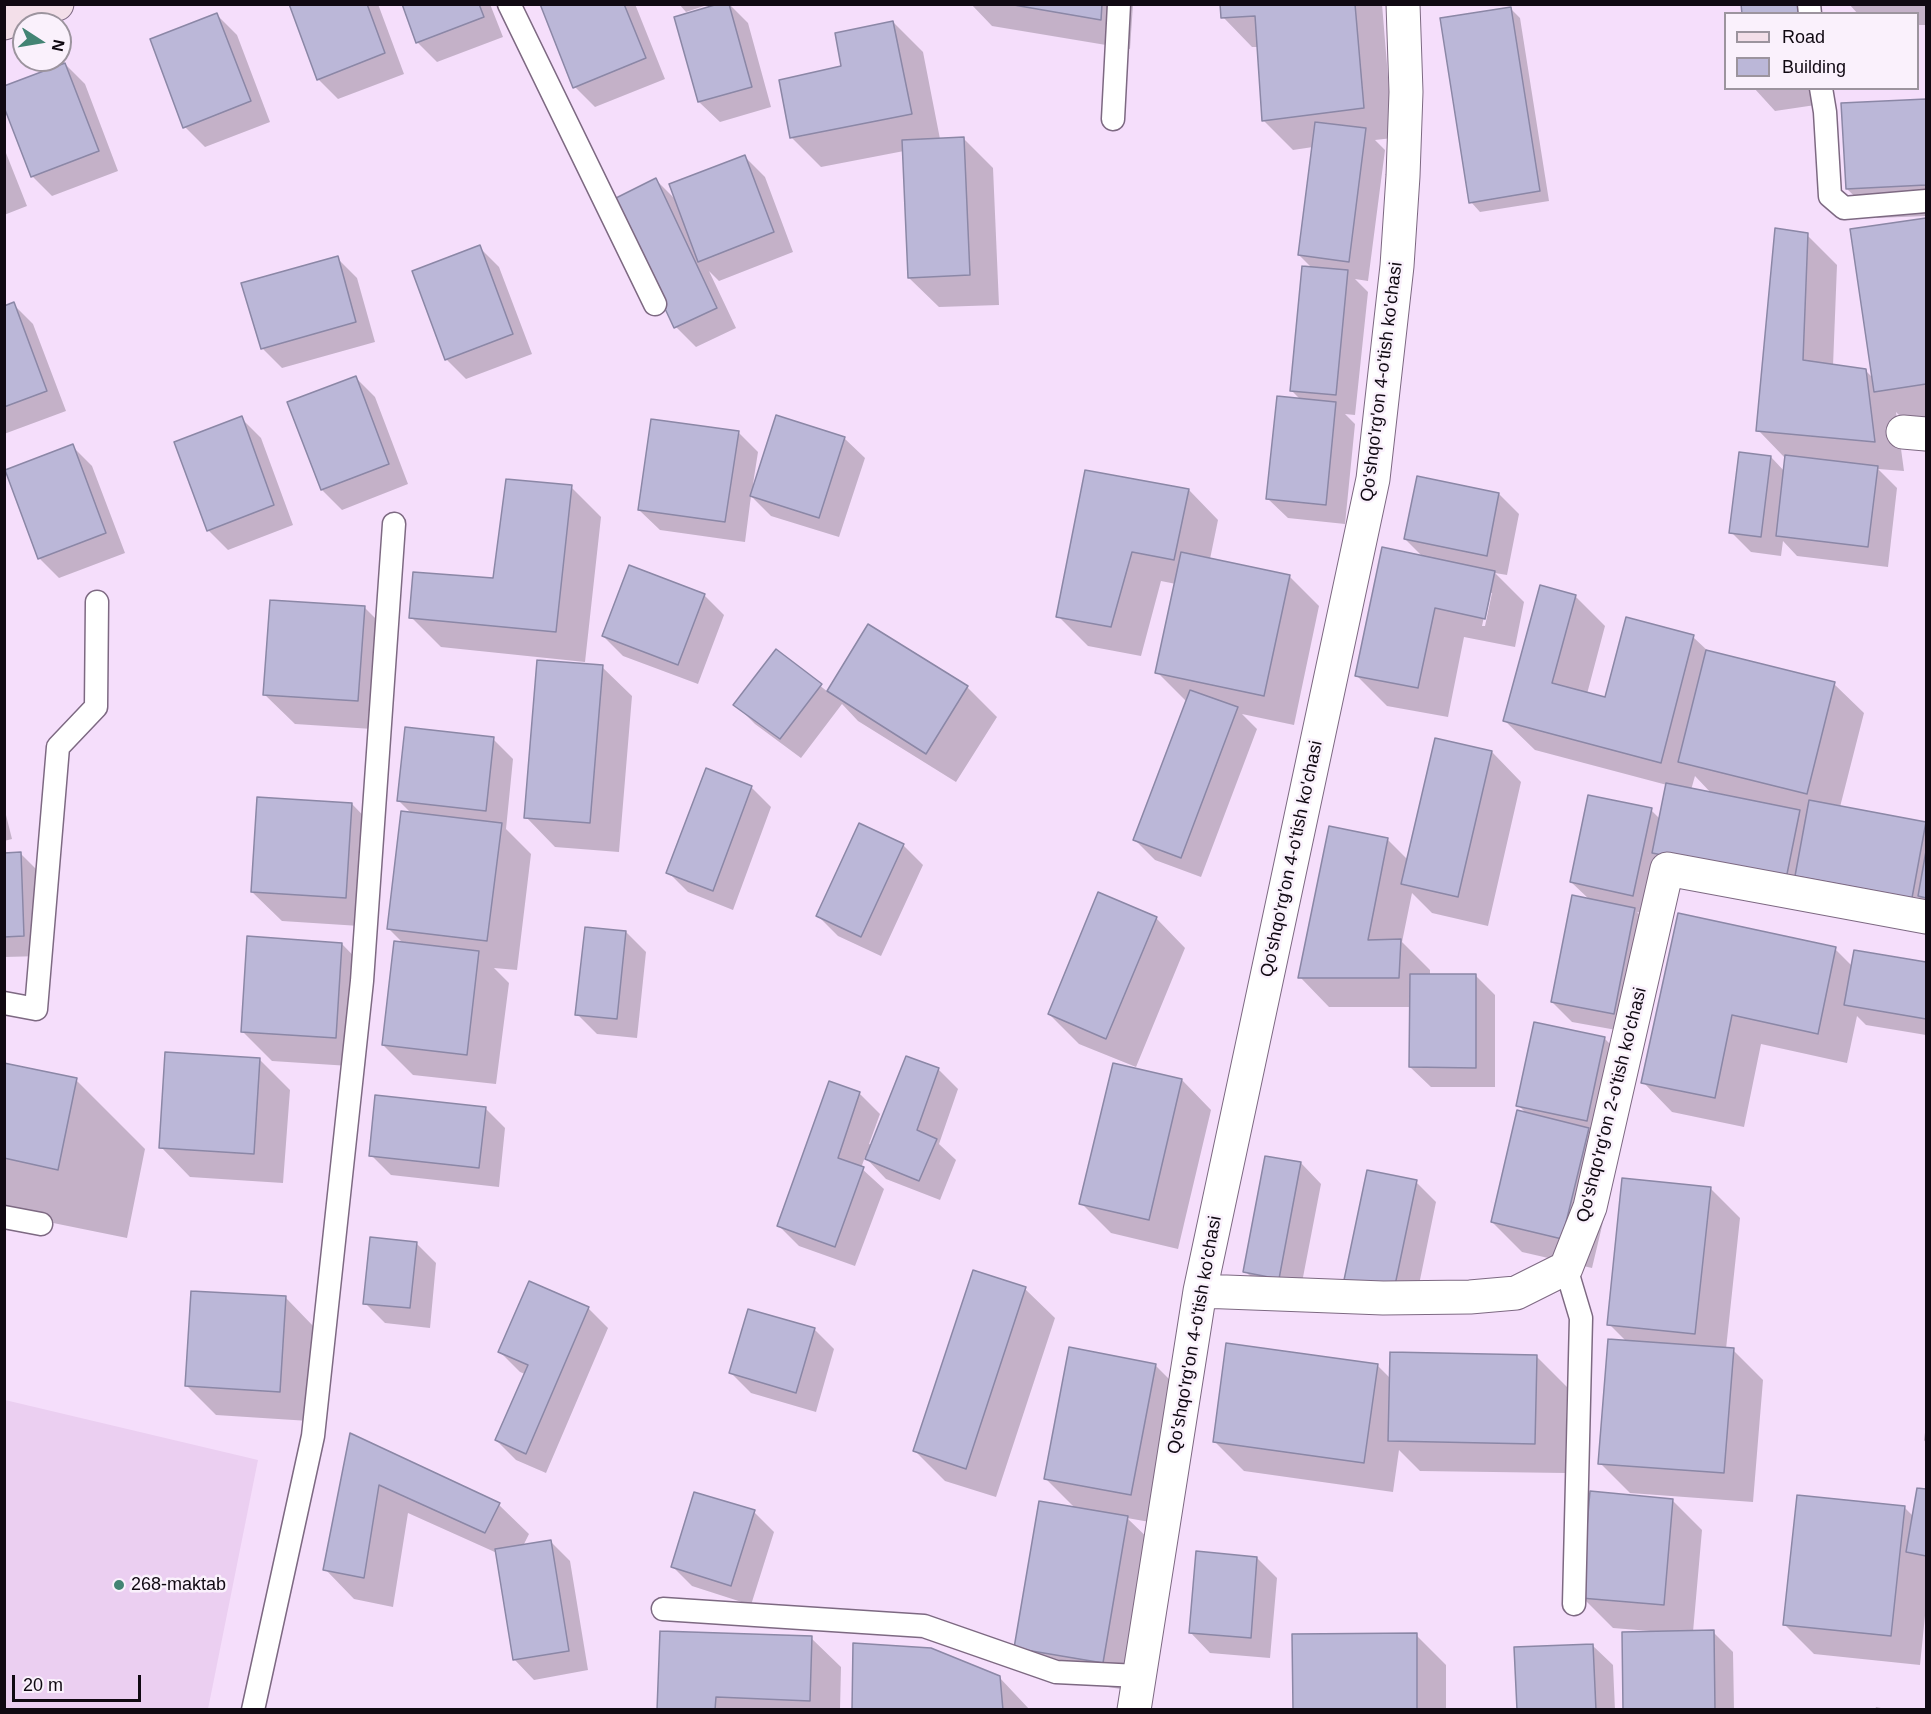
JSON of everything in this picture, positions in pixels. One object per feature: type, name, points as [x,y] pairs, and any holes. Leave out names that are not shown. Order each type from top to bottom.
[{"type":"street","points":[[4,23],[57,4]]},
{"type":"street","name":"Qo'shqo'rg'on 4-o'tish ko'chasi","points":[[1134,1710],[1200,1291],[1373,479],[1397,266],[1403,176],[1406,92],[1402,4]]},
{"type":"street","name":"Qo'shqo'rg'on 2-o'tish ko'chasi","points":[[1566,1268],[1590,1207],[1667,869],[1926,917]]},
{"type":"street","points":[[1200,1291],[1383,1298],[1470,1297],[1516,1293],[1566,1268]]},
{"type":"lane","points":[[509,4],[655,304]]},
{"type":"lane","points":[[1113,119],[1119,4]]},
{"type":"lane","points":[[1821,90],[1830,196],[1844,208],[1926,201]]},
{"type":"lane","points":[[253,1710],[312,1436],[362,981],[394,524]]},
{"type":"lane","points":[[4,1003],[36,1009],[58,747],[96,707],[97,602]]},
{"type":"lane","points":[[4,1217],[41,1224]]},
{"type":"lane","points":[[1566,1268],[1581,1318],[1574,1604]]},
{"type":"lane","points":[[663,1609],[924,1626],[1056,1672],[1139,1676]]},
{"type":"shaded area","name":"268-maktab","points":[[5,1400],[258,1460],[208,1709],[5,1709]]},
{"type":"building","points":[[289,4],[367,4],[385,53],[317,80]]},
{"type":"building","points":[[402,4],[479,4],[484,17],[416,43]]},
{"type":"building","points":[[540,4],[624,4],[646,58],[573,88]]},
{"type":"building","points":[[718,4],[729,4],[752,87],[698,102],[674,17]]},
{"type":"building","points":[[1008,4],[1102,4],[1101,20]]},
{"type":"building","points":[[1220,4],[1355,4],[1364,108],[1262,121],[1255,16],[1221,18]]},
{"type":"building","points":[[1741,4],[1798,4],[1799,12],[1742,12]]},
{"type":"building","points":[[1511,7],[1540,191],[1469,203],[1440,18]]},
{"type":"building","points":[[217,13],[251,101],[183,128],[150,39]]},
{"type":"building","points":[[893,21],[912,114],[790,138],[779,80],[841,66],[835,33]]},
{"type":"building","points":[[41,72],[68,72],[99,151],[31,177],[4,107],[4,86]]},
{"type":"building","points":[[1926,99],[1926,185],[1846,189],[1841,103]]},
{"type":"building","points":[[1315,122],[1366,128],[1349,262],[1298,255]]},
{"type":"building","points":[[964,137],[970,275],[908,278],[902,140]]},
{"type":"building","points":[[745,155],[774,232],[698,262],[669,184]]},
{"type":"building","points":[[656,178],[717,308],[674,328],[614,199]]},
{"type":"building","points":[[1926,218],[1926,384],[1874,392],[1850,229]]},
{"type":"building","points":[[1775,228],[1808,233],[1803,360],[1866,369],[1875,442],[1756,431]]},
{"type":"building","points":[[480,245],[513,334],[445,360],[412,271]]},
{"type":"building","points":[[338,256],[356,322],[261,349],[241,283]]},
{"type":"building","points":[[1302,266],[1348,270],[1336,395],[1290,391]]},
{"type":"building","points":[[14,302],[47,391],[4,407],[4,306]]},
{"type":"building","points":[[356,376],[389,464],[321,490],[287,402]]},
{"type":"building","points":[[1277,396],[1336,402],[1326,505],[1266,499]]},
{"type":"building","points":[[776,415],[845,437],[819,518],[750,496]]},
{"type":"building","points":[[242,416],[274,505],[207,531],[174,442]]},
{"type":"building","points":[[651,419],[739,431],[725,522],[638,510]]},
{"type":"building","points":[[73,444],[106,533],[38,559],[5,470]]},
{"type":"building","points":[[1739,452],[1771,456],[1761,537],[1729,533]]},
{"type":"building","points":[[1785,455],[1878,466],[1868,547],[1776,536]]},
{"type":"building","points":[[1085,470],[1189,489],[1174,560],[1132,552],[1111,627],[1056,617]]},
{"type":"building","points":[[1417,476],[1499,493],[1487,556],[1404,539]]},
{"type":"building","points":[[506,479],[572,485],[556,632],[409,618],[413,572],[493,578]]},
{"type":"building","points":[[1382,547],[1495,571],[1485,619],[1435,608],[1418,688],[1355,676]]},
{"type":"building","points":[[1181,552],[1290,575],[1264,696],[1155,673]]},
{"type":"building","points":[[629,565],[705,594],[678,665],[602,636]]},
{"type":"building","points":[[1540,585],[1576,595],[1552,683],[1605,697],[1626,617],[1694,635],[1661,763],[1503,721]]},
{"type":"building","points":[[270,600],[365,606],[358,701],[263,695]]},
{"type":"building","points":[[868,624],[968,686],[926,754],[827,691]]},
{"type":"building","points":[[776,649],[822,684],[780,739],[733,705]]},
{"type":"building","points":[[1706,650],[1835,682],[1807,794],[1678,762]]},
{"type":"building","points":[[537,660],[603,665],[590,823],[524,818]]},
{"type":"building","points":[[1190,690],[1238,707],[1181,858],[1133,840]]},
{"type":"building","points":[[405,727],[494,737],[486,811],[397,801]]},
{"type":"building","points":[[1435,738],[1492,751],[1458,897],[1401,884]]},
{"type":"building","points":[[706,768],[752,786],[713,891],[666,873]]},
{"type":"building","points":[[1666,783],[1800,810],[1786,879],[1652,853]]},
{"type":"building","points":[[1588,795],[1652,808],[1633,896],[1570,882]]},
{"type":"building","points":[[257,797],[352,803],[346,898],[251,892]]},
{"type":"building","points":[[1809,800],[1926,822],[1912,898],[1795,876]]},
{"type":"building","points":[[401,811],[502,823],[487,941],[387,929]]},
{"type":"building","points":[[859,823],[904,844],[861,937],[816,916]]},
{"type":"building","points":[[1329,826],[1388,838],[1368,940],[1401,939],[1399,978],[1298,978]]},
{"type":"building","points":[[1926,851],[1926,898],[1918,896]]},
{"type":"building","points":[[21,852],[24,936],[4,937],[4,853]]},
{"type":"building","points":[[1098,892],[1157,917],[1106,1039],[1048,1014]]},
{"type":"building","points":[[1572,895],[1635,908],[1614,1014],[1551,1002]]},
{"type":"building","points":[[1678,913],[1836,947],[1818,1034],[1732,1015],[1715,1098],[1641,1083]]},
{"type":"building","points":[[585,927],[626,931],[617,1019],[575,1015]]},
{"type":"building","points":[[247,936],[342,943],[336,1038],[241,1032]]},
{"type":"building","points":[[394,941],[479,951],[467,1055],[382,1045]]},
{"type":"building","points":[[1854,950],[1926,962],[1926,1019],[1844,1005]]},
{"type":"building","points":[[1410,974],[1476,974],[1476,1068],[1409,1067]]},
{"type":"building","points":[[1534,1022],[1605,1037],[1587,1121],[1516,1106]]},
{"type":"building","points":[[165,1052],[260,1058],[254,1154],[159,1148]]},
{"type":"building","points":[[906,1056],[939,1068],[917,1130],[937,1139],[919,1181],[865,1159]]},
{"type":"building","points":[[4,1063],[77,1078],[58,1170],[4,1158]]},
{"type":"building","points":[[1113,1063],[1182,1079],[1149,1220],[1079,1204]]},
{"type":"building","points":[[829,1081],[860,1092],[838,1158],[864,1167],[835,1247],[777,1226]]},
{"type":"building","points":[[375,1095],[486,1107],[479,1168],[369,1156]]},
{"type":"building","points":[[1517,1110],[1589,1128],[1562,1239],[1491,1222]]},
{"type":"building","points":[[1265,1156],[1301,1162],[1279,1279],[1243,1272]]},
{"type":"building","points":[[1367,1170],[1417,1180],[1394,1290],[1344,1280]]},
{"type":"building","points":[[1622,1178],[1711,1187],[1695,1334],[1607,1325]]},
{"type":"building","points":[[370,1237],[417,1242],[410,1308],[363,1304]]},
{"type":"building","points":[[973,1270],[1026,1287],[966,1469],[913,1451]]},
{"type":"building","points":[[529,1281],[589,1307],[526,1454],[495,1440],[528,1365],[498,1352]]},
{"type":"building","points":[[191,1291],[286,1296],[280,1392],[185,1386]]},
{"type":"building","points":[[748,1309],[815,1328],[796,1393],[729,1373]]},
{"type":"building","points":[[1608,1339],[1734,1348],[1724,1473],[1598,1464]]},
{"type":"building","points":[[1226,1343],[1378,1364],[1364,1463],[1213,1442]]},
{"type":"building","points":[[1069,1347],[1156,1364],[1131,1495],[1044,1479]]},
{"type":"building","points":[[1390,1352],[1537,1355],[1535,1444],[1388,1441]]},
{"type":"building","points":[[350,1433],[500,1503],[485,1533],[379,1485],[364,1578],[323,1570]]},
{"type":"building","points":[[1917,1488],[1926,1489],[1926,1556],[1906,1552]]},
{"type":"building","points":[[1590,1491],[1673,1499],[1664,1605],[1581,1598]]},
{"type":"building","points":[[694,1492],[755,1510],[731,1586],[671,1567]]},
{"type":"building","points":[[1797,1495],[1905,1506],[1891,1636],[1783,1625]]},
{"type":"building","points":[[1039,1501],[1128,1516],[1103,1663],[1014,1648]]},
{"type":"building","points":[[551,1540],[569,1651],[513,1660],[495,1549]]},
{"type":"building","points":[[1196,1551],[1257,1557],[1251,1638],[1189,1633]]},
{"type":"building","points":[[1714,1630],[1715,1710],[1623,1710],[1622,1632]]},
{"type":"building","points":[[660,1631],[812,1636],[810,1701],[716,1697],[715,1710],[657,1710]]},
{"type":"building","points":[[1417,1633],[1417,1710],[1293,1710],[1292,1634]]},
{"type":"building","points":[[853,1643],[931,1648],[1000,1676],[1003,1710],[852,1710]]},
{"type":"building","points":[[1593,1644],[1596,1710],[1517,1710],[1514,1647]]},
{"type":"place","name":"268-maktab","points":[[119,1585]]}]
